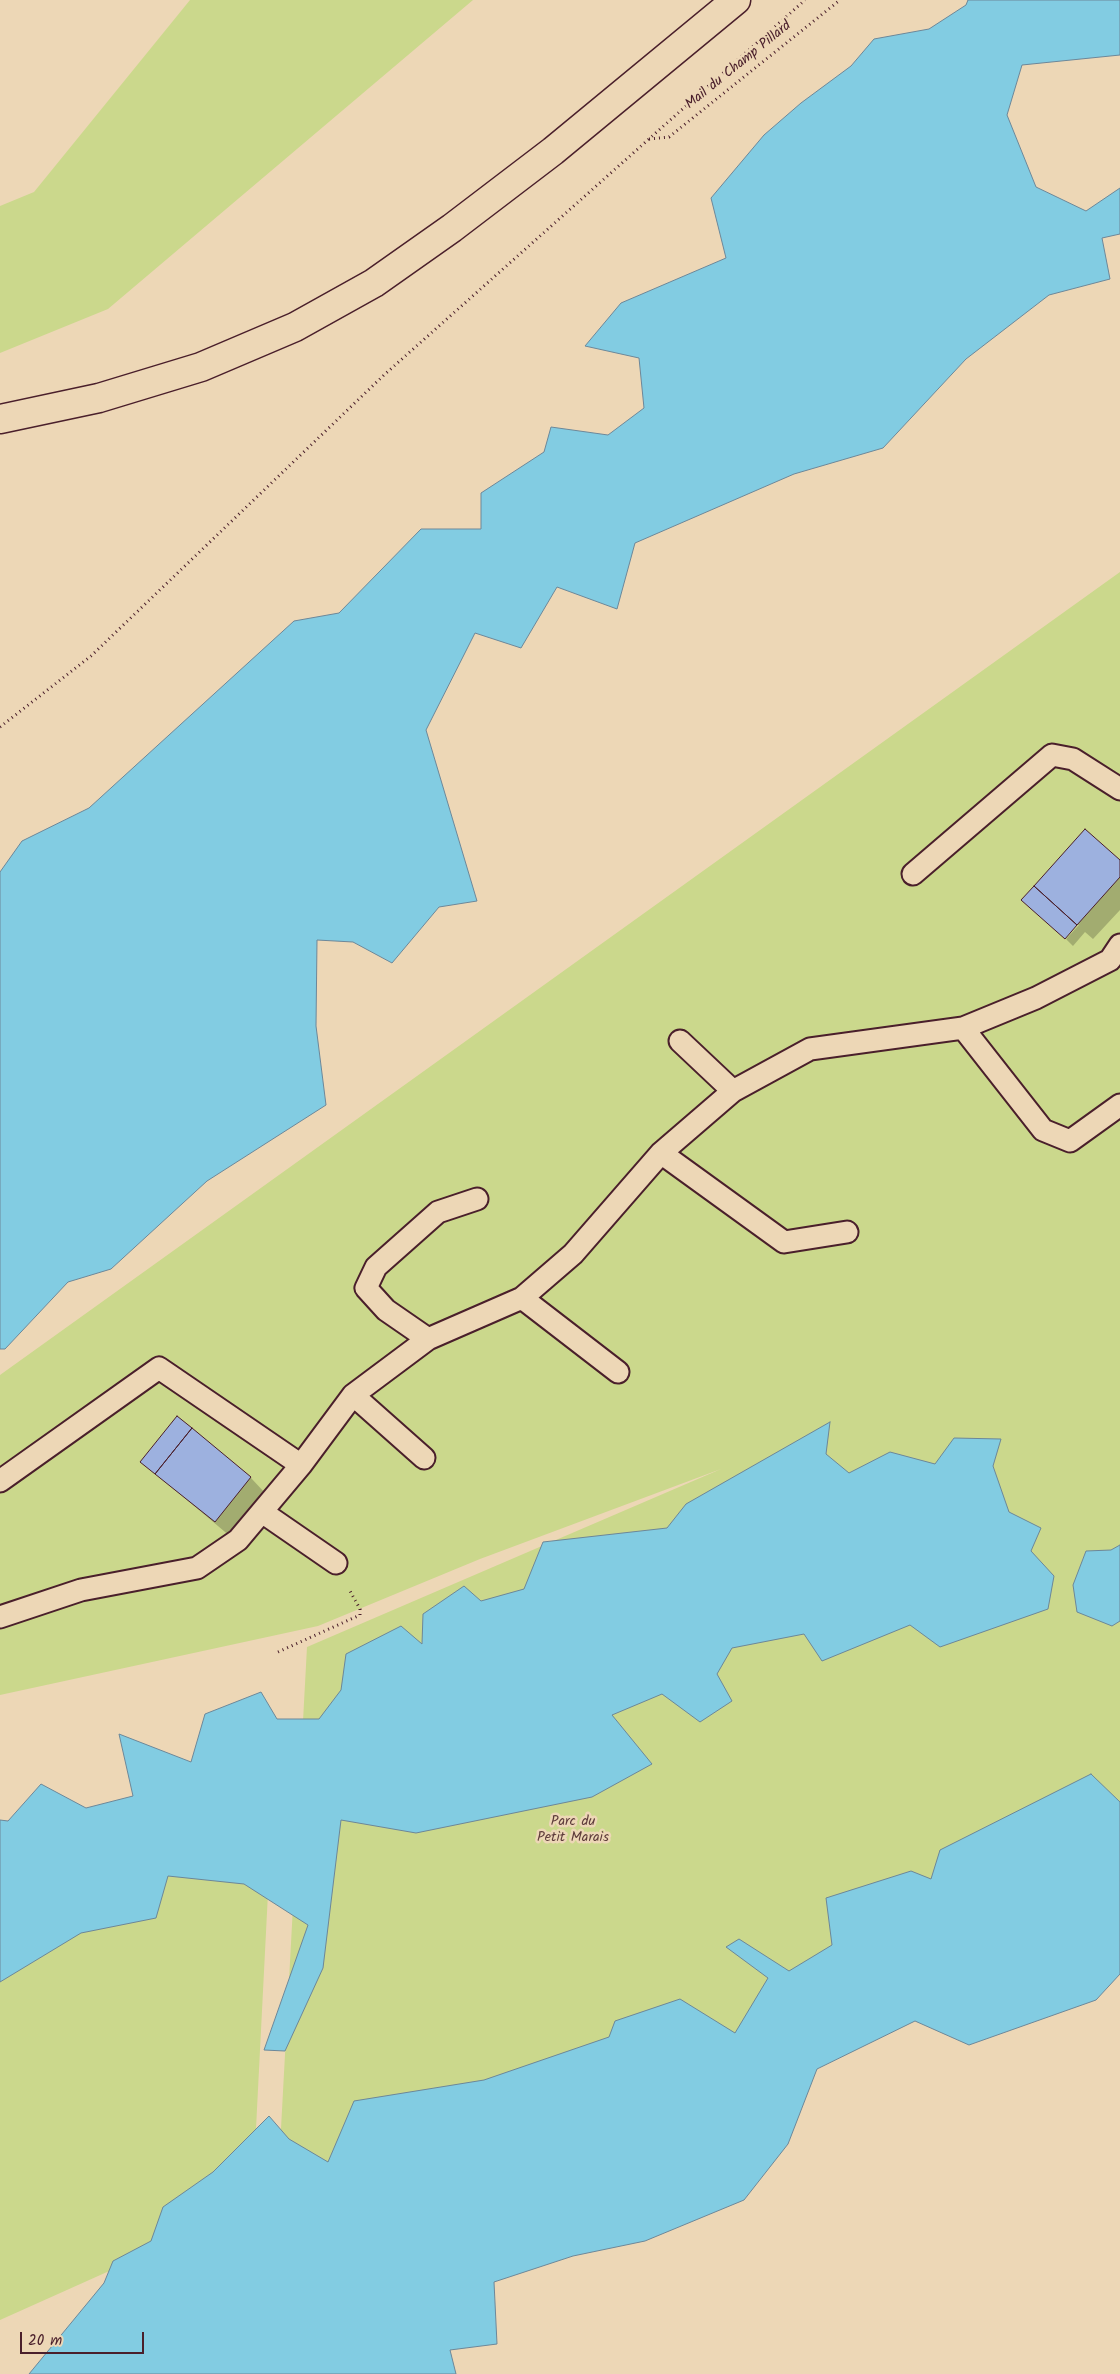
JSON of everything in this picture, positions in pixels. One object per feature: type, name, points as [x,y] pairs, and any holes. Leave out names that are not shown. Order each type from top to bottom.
[{"type":"street","points":[[0,419],[99,398],[201,367],[295,327],[374,283],[452,228],[553,151],[736,0]]},
{"type":"lane","points":[[913,874],[1052,755],[1073,759],[1120,789]]},
{"type":"lane","points":[[0,1617],[81,1590],[197,1568],[238,1540],[301,1465],[353,1395],[428,1339],[522,1298],[573,1254],[661,1153],[734,1091],[810,1049],[963,1028],[1036,998],[1110,960],[1120,945]]},
{"type":"lane","points":[[963,1028],[1043,1130],[1070,1140],[1120,1105]]},
{"type":"lane","points":[[680,1041],[734,1091]]},
{"type":"lane","points":[[661,1153],[784,1242],[847,1232]]},
{"type":"lane","points":[[428,1339],[386,1310],[366,1288],[376,1267],[438,1212],[477,1199]]},
{"type":"lane","points":[[522,1298],[618,1372]]},
{"type":"lane","points":[[0,1480],[159,1368],[301,1465]]},
{"type":"lane","points":[[353,1395],[424,1458]]},
{"type":"lane","points":[[262,1512],[336,1563]]},
{"type":"path","points":[[0,727],[91,656],[384,375],[805,0]]},
{"type":"path","name":"Mail du Champ Pillard","points":[[648,139],[669,137],[840,0]]},
{"type":"path","points":[[278,1652],[360,1615],[360,1609],[336,1563]]},
{"type":"green space","points":[[190,0],[473,0],[108,309],[0,353],[0,206],[34,192]]},
{"type":"green space","name":"Parc du Petit Marais","points":[[1120,572],[1120,1868],[272,2295],[307,1647],[721,1469],[480,1559],[318,1626],[0,1695],[0,1375]]},
{"type":"green space","points":[[274,1775],[252,2207],[0,2320],[0,1871]]},
{"type":"water","points":[[968,0],[1120,0],[1120,55],[1022,65],[1007,115],[1036,187],[1086,211],[1120,188],[1120,234],[1102,238],[1110,279],[1049,295],[966,359],[883,448],[794,474],[635,543],[617,609],[557,587],[521,648],[475,633],[426,730],[477,901],[439,907],[392,963],[353,942],[317,940],[316,1026],[326,1105],[207,1181],[111,1269],[68,1282],[5,1349],[0,1349],[0,872],[22,841],[89,808],[294,621],[339,613],[421,529],[481,529],[481,493],[544,452],[551,427],[608,435],[644,408],[639,358],[585,346],[621,303],[726,258],[711,198],[764,135],[801,103],[851,66],[874,39],[929,29],[966,5]]},
{"type":"water","points":[[830,1422],[826,1454],[849,1473],[890,1452],[935,1464],[954,1438],[1001,1439],[993,1466],[1009,1512],[1041,1528],[1031,1551],[1054,1576],[1048,1609],[940,1647],[910,1625],[822,1661],[804,1634],[732,1648],[717,1674],[732,1701],[700,1722],[662,1694],[612,1715],[652,1764],[592,1797],[416,1833],[341,1820],[323,1968],[285,2051],[264,2050],[308,1925],[244,1884],[168,1876],[156,1918],[81,1933],[0,1982],[0,1820],[8,1821],[41,1784],[86,1808],[133,1796],[119,1734],[191,1762],[205,1714],[261,1692],[277,1719],[319,1719],[341,1690],[346,1654],[401,1626],[422,1644],[423,1614],[464,1586],[481,1601],[524,1589],[543,1542],[667,1528],[686,1504]]},
{"type":"water","points":[[1120,1545],[1120,1621],[1112,1626],[1077,1612],[1073,1585],[1086,1551],[1111,1550]]},
{"type":"water","points":[[1091,1774],[1120,1802],[1120,1974],[1096,2000],[969,2045],[915,2021],[817,2069],[788,2144],[744,2200],[645,2241],[573,2256],[494,2282],[497,2344],[450,2350],[456,2374],[29,2374],[104,2283],[113,2261],[151,2241],[163,2207],[213,2172],[269,2116],[289,2139],[328,2162],[354,2101],[484,2080],[609,2037],[615,2021],[680,1999],[735,2033],[768,1978],[726,1947],[739,1939],[789,1971],[832,1945],[826,1898],[911,1871],[931,1879],[940,1850]]},
{"type":"building","points":[[1085,829],[1120,860],[1120,877],[1077,925],[1034,886]]},
{"type":"building","points":[[1034,886],[1077,925],[1065,939],[1021,900]]},
{"type":"building","points":[[177,1416],[192,1428],[155,1474],[140,1462]]},
{"type":"building","points":[[192,1428],[251,1477],[215,1522],[155,1474]]}]
